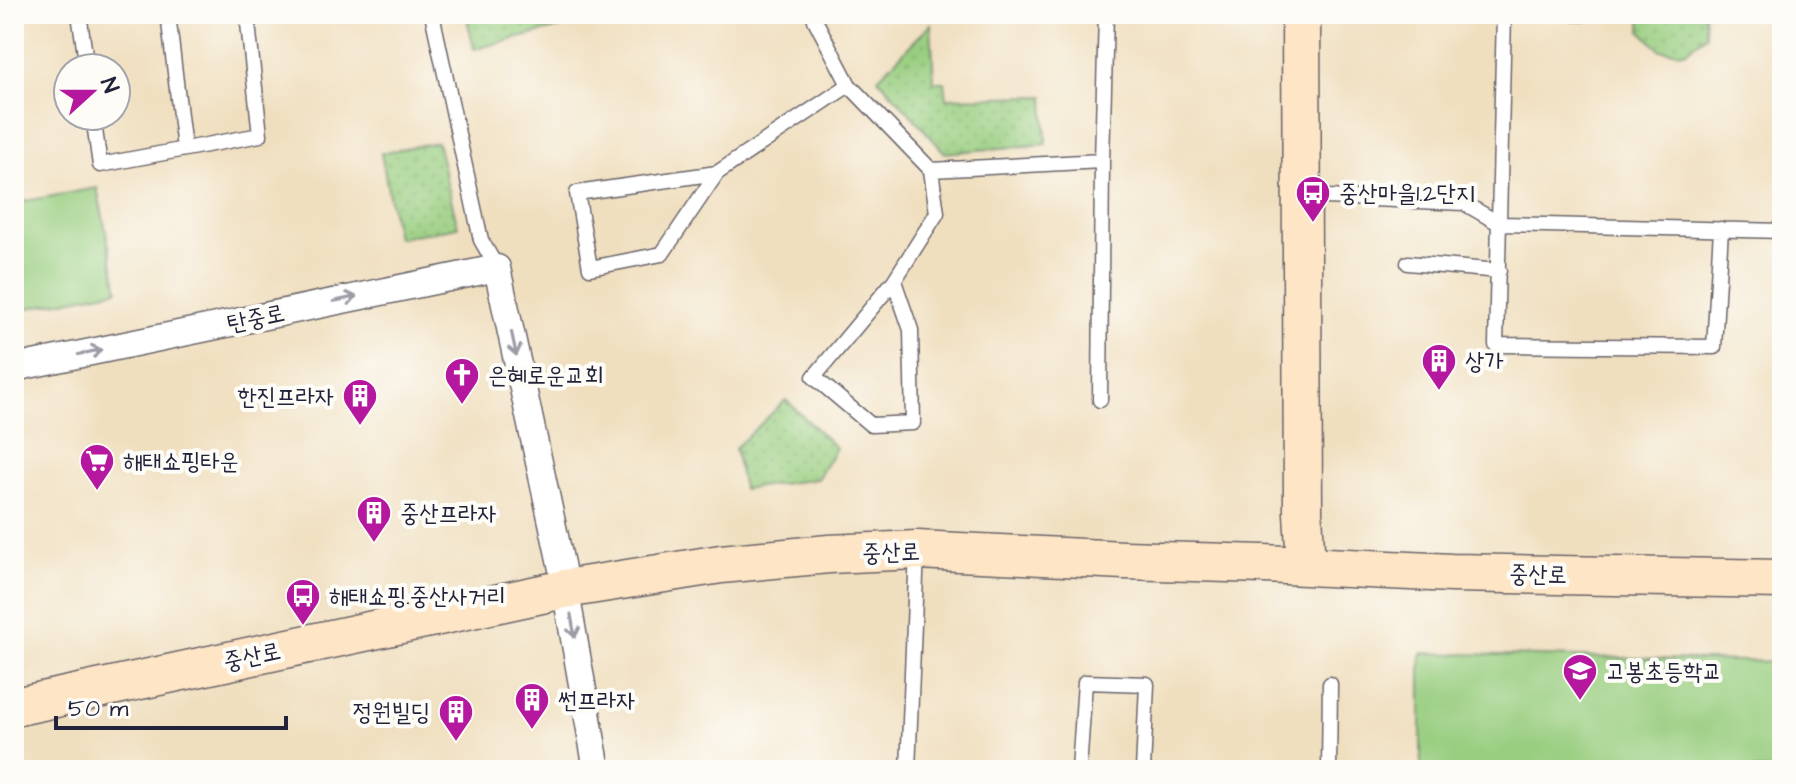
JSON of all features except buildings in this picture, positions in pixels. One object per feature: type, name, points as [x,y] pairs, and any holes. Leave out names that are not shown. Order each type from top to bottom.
[{"type":"main road","points":[[1301,14],[1303,513],[1306,566]]},
{"type":"main road","name":"중산로","points":[[14,707],[565,589],[721,564],[829,554],[917,550],[1452,573],[1782,579]]},
{"type":"street","name":"탄중로","points":[[14,368],[497,268]]},
{"type":"street","points":[[497,268],[565,589],[597,770]]},
{"type":"lane","points":[[79,14],[85,52]]},
{"type":"lane","points":[[168,14],[184,149]]},
{"type":"lane","points":[[95,132],[100,165],[260,135],[247,14]]},
{"type":"lane","points":[[432,14],[481,240],[497,268]]},
{"type":"lane","points":[[815,14],[815,20],[849,85],[931,170],[937,213],[894,281],[814,377],[871,425],[913,423],[911,330],[894,281]]},
{"type":"lane","points":[[1100,400],[1106,14]]},
{"type":"lane","points":[[1504,14],[1496,345],[1714,347],[1721,229]]},
{"type":"lane","points":[[1573,14],[1584,14]]},
{"type":"lane","points":[[717,173],[577,193],[590,268],[662,254],[717,173],[849,85]]},
{"type":"lane","points":[[931,170],[1102,161]]},
{"type":"lane","points":[[1301,196],[1464,203],[1500,224],[1782,231]]},
{"type":"lane","points":[[1408,263],[1499,271]]},
{"type":"lane","points":[[908,770],[917,550]]},
{"type":"lane","points":[[1079,770],[1085,682],[1147,684],[1143,770]]},
{"type":"lane","points":[[1329,770],[1330,684]]},
{"type":"green space","points":[[466,14],[616,14],[474,49]]},
{"type":"green space","points":[[1641,14],[1704,14],[1706,35],[1685,52],[1660,50],[1641,31]]},
{"type":"green space","points":[[931,24],[934,82],[945,82],[947,98],[1044,96],[1046,144],[945,153],[878,78]]},
{"type":"green space","points":[[437,142],[458,227],[397,238],[381,153]]},
{"type":"green space","points":[[97,188],[118,290],[14,311],[14,203]]},
{"type":"green space","points":[[786,400],[836,448],[817,479],[743,489],[735,448]]},
{"type":"green space","name":"고봉초등학교","points":[[1421,653],[1782,662],[1782,770],[1421,770]]},
{"type":"place","name":"중산마을1.2단지","points":[[1313,224]]},
{"type":"place","name":"상가","points":[[1439,392]]},
{"type":"place","name":"은혜로운교회","points":[[462,406]]},
{"type":"place","name":"한진프라자","points":[[360,427]]},
{"type":"place","name":"해태쇼핑타운","points":[[97,492]]},
{"type":"place","name":"중산프라자","points":[[374,544]]},
{"type":"place","name":"해태쇼핑.중산사거리","points":[[303,627]]},
{"type":"place","name":"고봉초등학교","points":[[1580,702]]},
{"type":"place","name":"썬프라자","points":[[532,731]]},
{"type":"place","name":"정원빌딩","points":[[456,743]]}]
